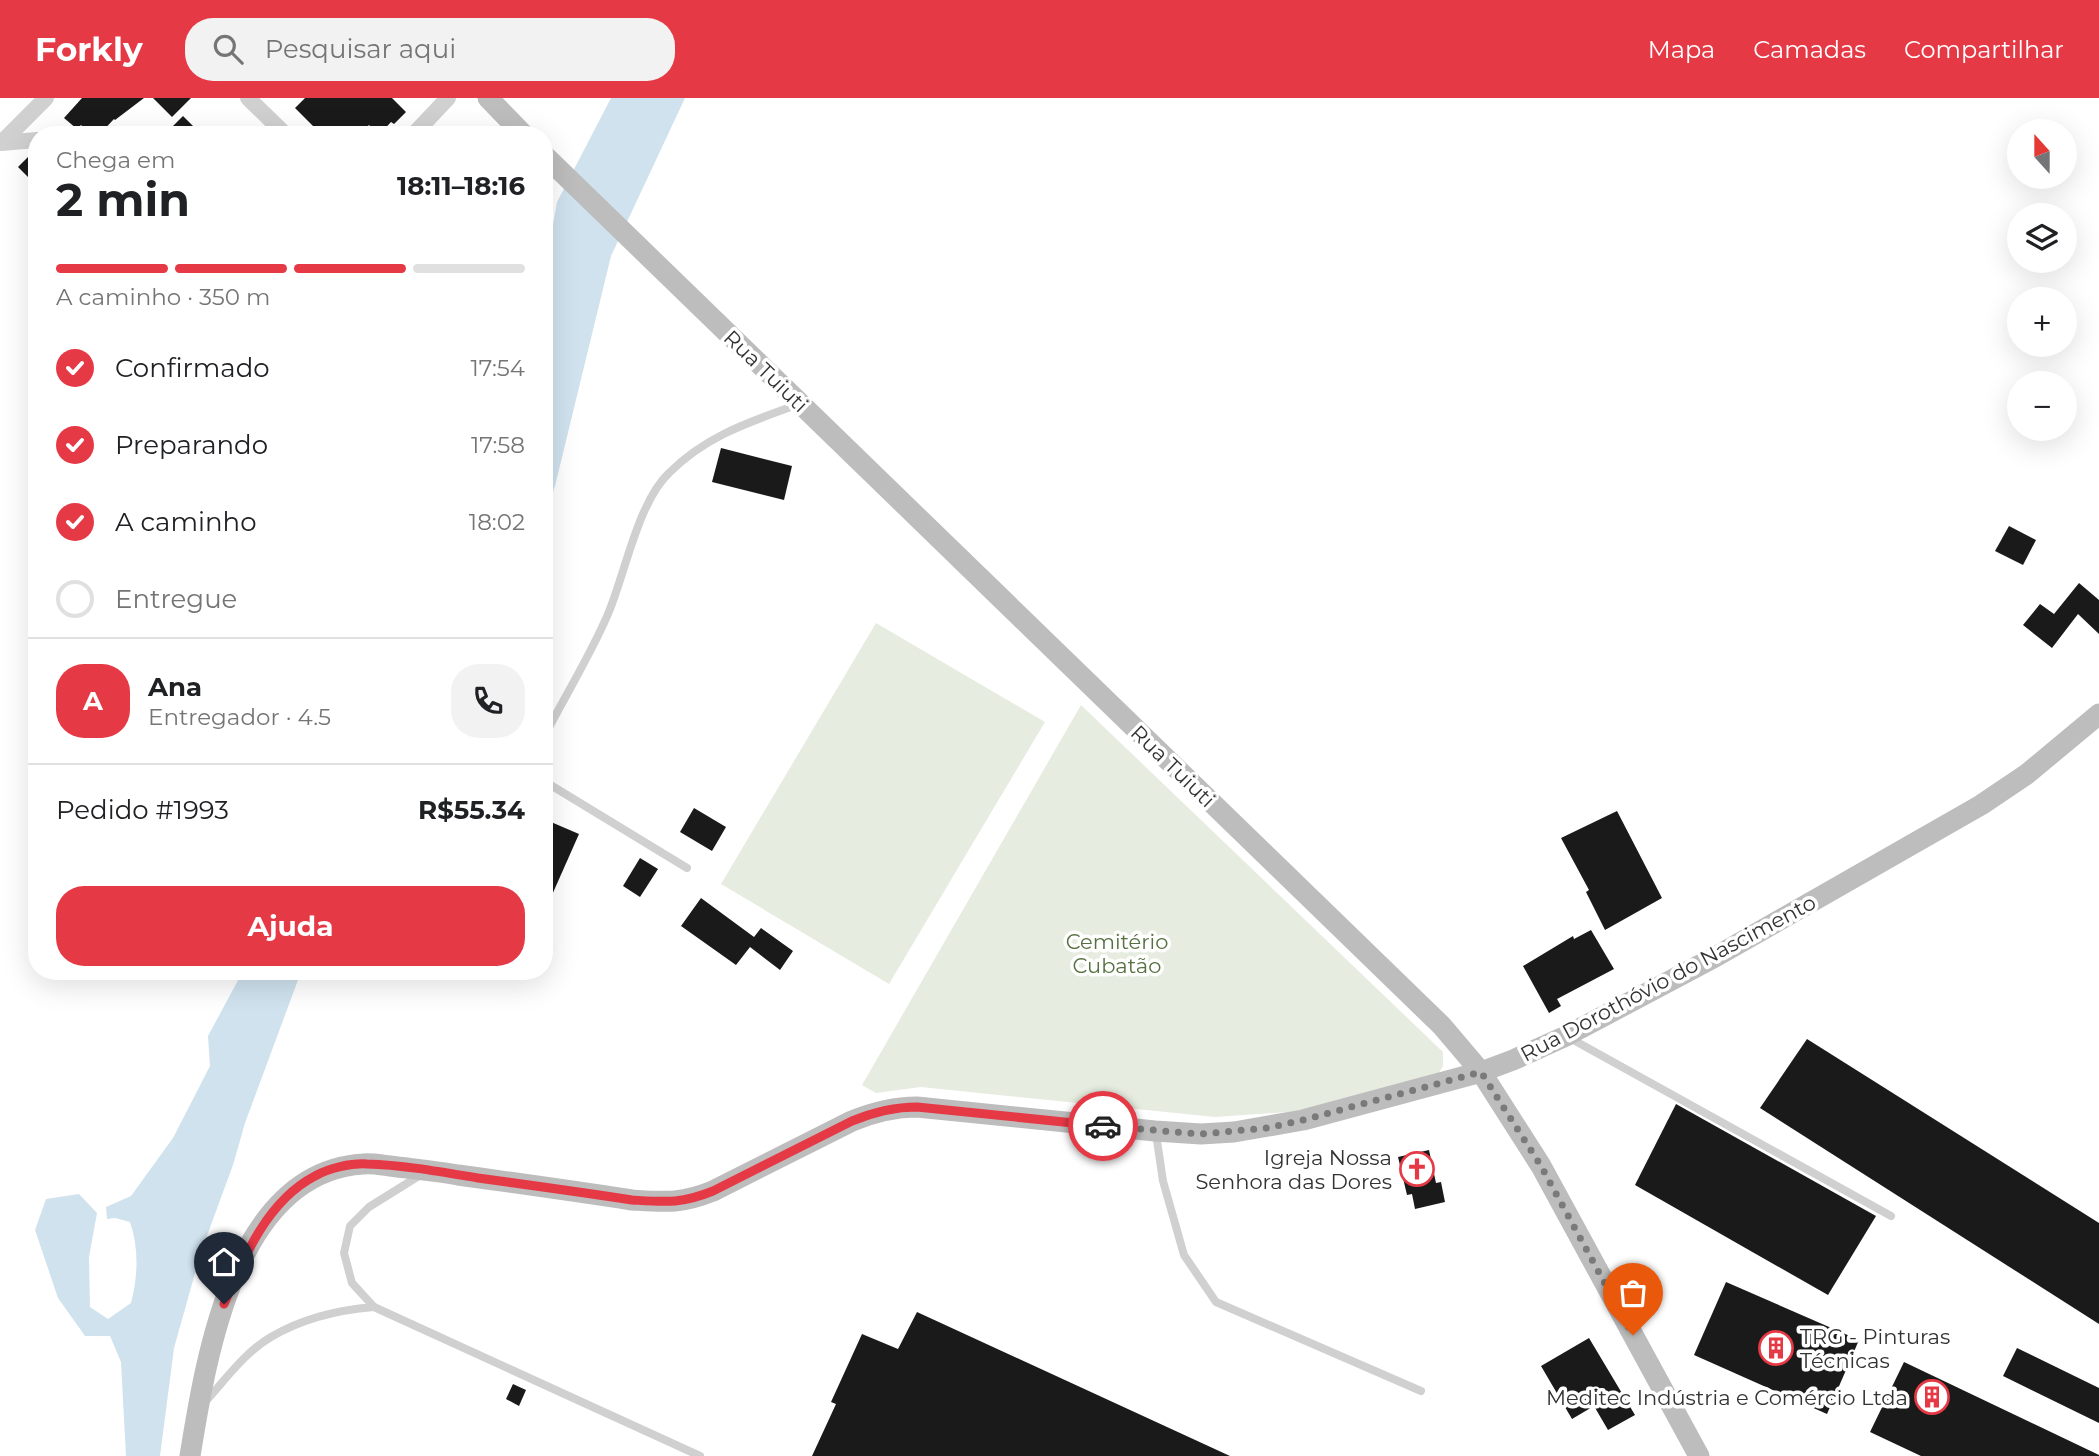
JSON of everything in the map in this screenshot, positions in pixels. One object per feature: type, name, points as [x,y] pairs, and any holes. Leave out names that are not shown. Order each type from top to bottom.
[{"type":"street","points":[[1,142],[46,98]]},
{"type":"street","points":[[248,98],[277,126]]},
{"type":"street","points":[[421,126],[447,98]]},
{"type":"street","points":[[488,98],[515,126]]},
{"type":"street","points":[[1,142],[28,140]]},
{"type":"street","name":"Rua Tuiuti","points":[[553,164],[1442,1026],[1481,1072],[1541,1166],[1699,1456]]},
{"type":"street","name":"Rua Dorothóvio do Nascimento","points":[[190,1456],[209,1357],[224,1304],[245,1254],[268,1217],[293,1192],[315,1176],[336,1168],[365,1164],[427,1170],[632,1200],[665,1202],[691,1199],[713,1191],[852,1121],[894,1107],[1201,1134],[1267,1128],[1316,1117],[1481,1072],[1566,1036],[1715,957],[1981,805],[2026,774],[2099,714]]},
{"type":"lane","points":[[553,720],[608,614],[646,507],[666,475],[697,448],[731,429],[799,404]]},
{"type":"lane","points":[[553,786],[687,868]]},
{"type":"lane","points":[[1566,1036],[1891,1216]]},
{"type":"lane","points":[[1155,1131],[1163,1181],[1184,1255],[1216,1302],[1420,1391]]},
{"type":"lane","points":[[427,1170],[369,1207],[350,1226],[344,1253],[352,1283],[374,1307],[699,1456]]},
{"type":"lane","points":[[197,1411],[244,1360],[269,1338],[318,1315],[374,1307]]},
{"type":"green space","points":[[876,623],[1045,722],[889,984],[721,884]]},
{"type":"green space","name":"Cemitério Cubatão","points":[[1081,705],[1443,1052],[1443,1066],[1435,1080],[1302,1111],[1215,1117],[921,1087],[876,1093],[862,1085]]},
{"type":"water","points":[[611,98],[685,98],[611,256],[553,491],[553,225],[557,202]]},
{"type":"water","points":[[238,980],[298,980],[201,1252],[174,1348],[160,1456],[126,1456],[121,1362],[110,1336],[85,1336],[58,1298],[35,1230],[46,1199],[79,1194],[97,1213],[89,1257],[90,1307],[108,1319],[131,1303],[137,1262],[133,1232],[130,1222],[107,1219],[106,1207],[131,1196],[173,1138],[210,1066],[208,1036]]},
{"type":"building","points":[[82,98],[144,98],[107,126],[73,126],[64,118]]},
{"type":"building","points":[[153,98],[191,98],[172,117]]},
{"type":"building","points":[[305,98],[392,98],[406,112],[394,124],[391,122],[387,126],[313,126],[295,108]]},
{"type":"building","points":[[183,116],[193,126],[173,126]]},
{"type":"building","points":[[28,157],[28,177],[18,167]]},
{"type":"building","points":[[721,448],[792,466],[784,500],[712,482]]},
{"type":"building","points":[[2009,526],[2036,540],[2023,565],[1995,551]]},
{"type":"building","points":[[2079,583],[2099,600],[2099,634],[2078,614],[2052,648],[2023,625],[2040,604],[2054,614]]},
{"type":"building","points":[[694,808],[726,827],[712,851],[680,832]]},
{"type":"building","points":[[1617,811],[1662,898],[1605,930],[1586,892],[1589,890],[1561,838]]},
{"type":"building","points":[[553,823],[579,834],[553,893]]},
{"type":"building","points":[[640,858],[658,869],[640,897],[623,886]]},
{"type":"building","points":[[701,898],[754,937],[761,928],[793,951],[780,970],[750,947],[736,965],[681,926]]},
{"type":"building","points":[[1591,930],[1614,969],[1557,999],[1561,1006],[1549,1013],[1523,966],[1573,936],[1574,939]]},
{"type":"building","points":[[1807,1039],[2099,1223],[2099,1324],[1760,1108]]},
{"type":"building","points":[[1676,1104],[1876,1216],[1828,1295],[1635,1185]]},
{"type":"building","name":"Igreja Nossa Senhora das Dores","points":[[1429,1150],[1436,1183],[1441,1182],[1445,1202],[1415,1209],[1412,1194],[1407,1195],[1398,1157]]},
{"type":"building","name":"TRG - Pinturas Técnicas","points":[[1726,1282],[1859,1340],[1827,1414],[1694,1355]]},
{"type":"building","points":[[917,1312],[1230,1456],[812,1456],[836,1404],[831,1402],[862,1334],[898,1349]]},
{"type":"building","points":[[1589,1338],[1635,1415],[1608,1430],[1594,1406],[1572,1419],[1541,1366]]},
{"type":"building","points":[[2017,1348],[2099,1388],[2099,1423],[2003,1376]]},
{"type":"building","name":"Meditec Indústria e Comércio Ltda","points":[[1904,1362],[2099,1456],[1921,1456],[1870,1432]]},
{"type":"building","points":[[513,1384],[526,1390],[519,1406],[506,1399]]},
{"type":"way so far","points":[[1103,1126],[1201,1134],[1267,1128],[1481,1072],[1541,1166],[1633,1335]]},
{"type":"place","name":"Igreja Nossa Senhora das Dores","points":[[1417,1169]]},
{"type":"place","name":"TRG - Pinturas Técnicas","points":[[1776,1348]]},
{"type":"place","name":"Meditec Indústria e Comércio Ltda","points":[[1932,1397]]},
{"type":"route","points":[[224,1304],[245,1254],[268,1217],[293,1192],[315,1176],[336,1168],[365,1164],[427,1170],[632,1200],[665,1202],[691,1199],[713,1191],[852,1121],[894,1107],[1103,1126]]}]
